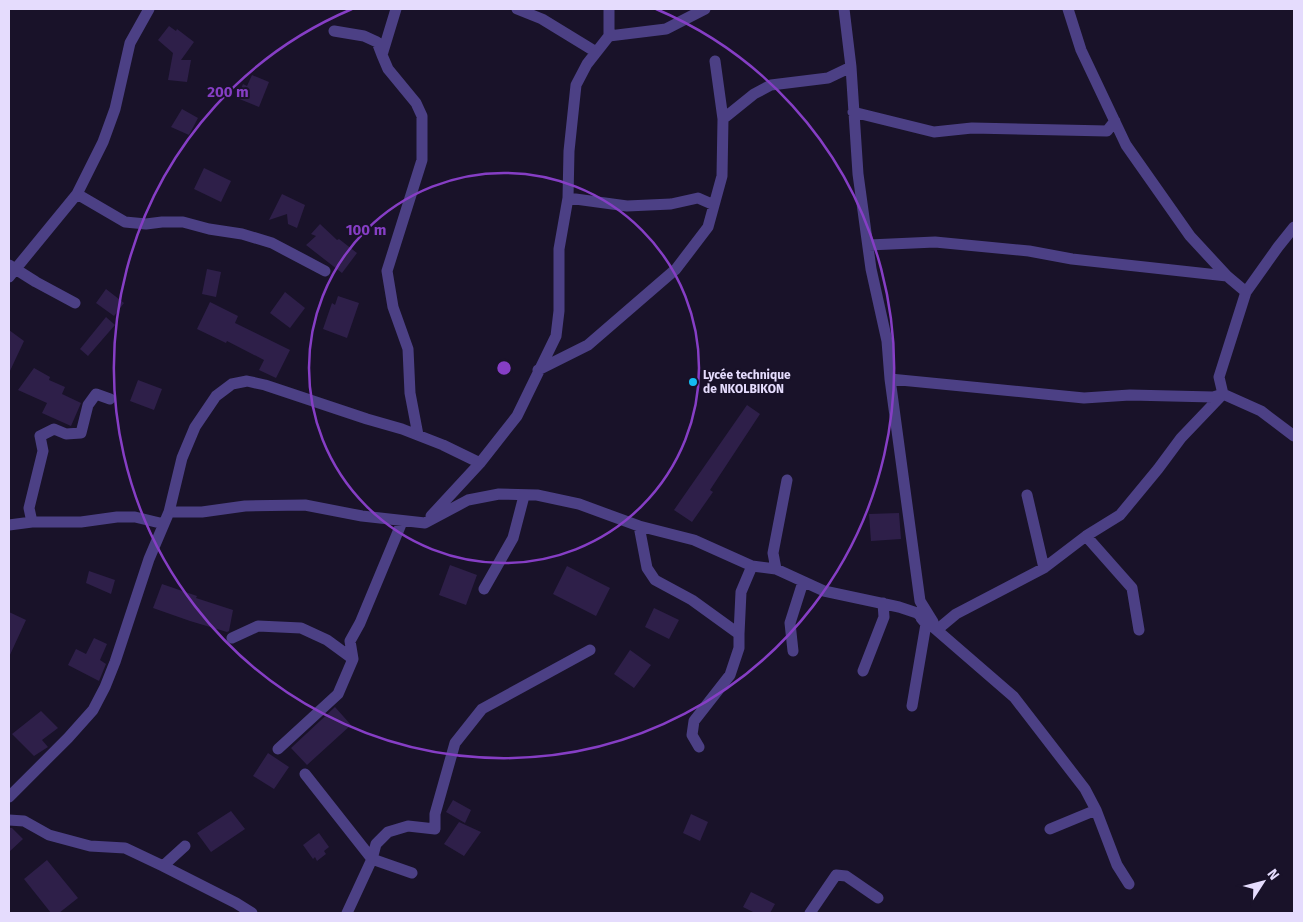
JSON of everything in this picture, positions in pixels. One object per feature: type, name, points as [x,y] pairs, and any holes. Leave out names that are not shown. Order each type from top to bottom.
[{"type":"street","points":[[75,302],[11,271],[78,194],[103,142],[115,109],[130,43],[148,9]]},
{"type":"street","points":[[382,55],[396,9]]},
{"type":"street","points":[[517,9],[542,20],[596,52]]},
{"type":"street","points":[[425,523],[480,463],[517,416],[556,336],[559,311],[559,249],[568,198],[569,151],[576,85],[587,64],[609,36],[609,9]]},
{"type":"street","points":[[609,36],[666,29],[705,9]]},
{"type":"street","points":[[844,9],[858,174],[871,269],[887,342],[890,379],[920,601],[938,629]]},
{"type":"street","points":[[1068,9],[1081,50],[1126,144],[1190,236],[1227,276],[1246,292]]},
{"type":"street","points":[[334,31],[364,36],[377,42],[388,69],[416,103],[422,116],[422,160],[387,271],[393,308],[408,349],[410,393],[418,436]]},
{"type":"street","points":[[538,370],[588,345],[676,269],[708,227],[722,176],[723,119],[715,61]]},
{"type":"street","points":[[723,119],[754,94],[771,85],[828,78],[850,67]]},
{"type":"street","points":[[853,112],[934,132],[972,128],[1107,131],[1116,122]]},
{"type":"street","points":[[78,194],[125,222],[146,224],[182,222],[209,229],[242,234],[272,243],[325,271]]},
{"type":"street","points":[[568,198],[627,206],[671,204],[698,198],[714,205]]},
{"type":"street","points":[[1223,394],[1219,377],[1246,292],[1294,227]]},
{"type":"street","points":[[868,245],[935,242],[1029,250],[1072,259],[1227,276]]},
{"type":"street","points":[[890,379],[1084,398],[1130,395],[1213,397],[1223,394],[1261,411],[1294,436]]},
{"type":"street","points":[[9,797],[93,710],[115,662],[149,559],[169,512],[182,458],[196,427],[216,396],[232,384],[247,381],[264,385],[418,436],[480,463]]},
{"type":"street","points":[[32,522],[29,508],[43,451],[40,436],[54,429],[66,434],[81,433],[88,405],[96,394],[110,400]]},
{"type":"street","points":[[938,629],[956,614],[1044,568],[1086,536],[1120,515],[1181,438],[1223,394]]},
{"type":"street","points":[[776,569],[773,553],[787,480]]},
{"type":"street","points":[[169,512],[202,512],[245,506],[305,505],[362,516],[402,522],[425,523],[468,500],[499,494],[537,495],[579,504],[639,526],[694,540],[752,566],[776,569],[824,591],[917,612],[1014,697],[1086,789],[1117,865],[1129,884]]},
{"type":"street","points":[[1028,495],[1044,568]]},
{"type":"street","points":[[484,589],[513,538],[524,496]]},
{"type":"street","points":[[9,525],[32,522],[81,522],[117,517],[135,517],[164,524]]},
{"type":"street","points":[[278,749],[338,694],[353,659],[350,641],[360,623],[402,522]]},
{"type":"street","points":[[639,526],[647,568],[655,580],[692,600],[739,634]]},
{"type":"street","points":[[1086,536],[1132,588],[1139,630]]},
{"type":"street","points":[[699,747],[692,735],[694,720],[730,675],[739,648],[741,592],[752,566]]},
{"type":"street","points":[[793,651],[790,623],[804,582]]},
{"type":"street","points":[[863,671],[884,617],[883,603]]},
{"type":"street","points":[[912,706],[926,624],[917,612]]},
{"type":"street","points":[[232,638],[258,626],[301,628],[328,640],[353,659]]},
{"type":"street","points":[[347,913],[372,859],[376,844],[388,832],[408,826],[435,829],[435,814],[455,743],[482,709],[590,650]]},
{"type":"street","points":[[306,774],[372,859],[412,873]]},
{"type":"street","points":[[1050,829],[1096,810]]},
{"type":"street","points":[[9,820],[24,821],[49,835],[90,846],[125,848],[236,903],[252,913]]},
{"type":"street","points":[[163,866],[185,846]]},
{"type":"street","points":[[810,913],[836,874],[846,876],[878,898]]},
{"type":"building","points":[[169,26],[176,31],[177,29],[194,42],[181,60],[191,60],[187,82],[168,80],[173,53],[158,40]]},
{"type":"building","points":[[252,75],[269,82],[259,107],[237,98],[243,84],[247,86]]},
{"type":"building","points":[[182,109],[198,118],[189,135],[171,127]]},
{"type":"building","points":[[204,168],[231,181],[221,202],[194,189]]},
{"type":"building","points":[[282,194],[305,205],[297,228],[288,224],[287,214],[269,220]]},
{"type":"building","points":[[320,224],[337,240],[339,239],[357,253],[342,273],[306,245],[316,236],[311,234]]},
{"type":"building","points":[[207,269],[221,272],[216,297],[202,294]]},
{"type":"building","points":[[106,289],[124,303],[114,316],[96,303]]},
{"type":"building","points":[[285,292],[305,308],[290,328],[270,313]]},
{"type":"building","points":[[338,296],[359,303],[347,338],[323,329],[332,303],[335,305]]},
{"type":"building","points":[[210,302],[238,316],[235,323],[290,350],[276,378],[259,370],[264,360],[227,341],[226,343],[197,329]]},
{"type":"building","points":[[106,317],[115,325],[88,356],[80,349]]},
{"type":"building","points":[[9,330],[24,341],[9,373]]},
{"type":"building","points":[[34,368],[50,377],[49,380],[65,387],[62,394],[81,403],[71,426],[42,413],[47,403],[18,390]]},
{"type":"building","points":[[138,380],[162,389],[154,410],[130,401]]},
{"type":"building","points":[[747,405],[760,414],[710,490],[713,492],[692,522],[674,510]]},
{"type":"building","points":[[899,513],[901,539],[871,541],[869,514]]},
{"type":"building","points":[[450,565],[477,575],[466,605],[439,595]]},
{"type":"building","points":[[567,566],[610,588],[596,616],[553,594]]},
{"type":"building","points":[[89,571],[115,580],[111,594],[86,583]]},
{"type":"building","points":[[162,584],[233,610],[229,631],[190,621],[153,608]]},
{"type":"building","points":[[654,608],[679,620],[669,639],[645,627]]},
{"type":"building","points":[[9,612],[26,620],[9,657]]},
{"type":"building","points":[[94,638],[107,644],[100,660],[106,664],[99,681],[68,665],[76,649],[86,654]]},
{"type":"building","points":[[630,650],[651,665],[634,688],[614,674]]},
{"type":"building","points":[[335,707],[351,725],[307,765],[291,748]]},
{"type":"building","points":[[41,711],[58,728],[42,740],[48,747],[34,756],[12,734]]},
{"type":"building","points":[[268,753],[289,767],[274,789],[253,776]]},
{"type":"building","points":[[453,800],[471,810],[465,823],[446,812]]},
{"type":"building","points":[[231,811],[245,829],[211,852],[197,833]]},
{"type":"building","points":[[691,814],[708,822],[700,841],[683,833]]},
{"type":"building","points":[[459,822],[481,832],[464,856],[444,844]]},
{"type":"building","points":[[9,828],[12,828],[23,839],[9,852]]},
{"type":"building","points":[[319,833],[329,847],[324,851],[326,854],[317,861],[315,857],[313,859],[303,845]]},
{"type":"building","points":[[47,860],[78,898],[59,913],[51,913],[24,879]]},
{"type":"building","points":[[751,892],[775,904],[770,913],[755,913],[743,907]]},
{"type":"place","name":"Lycée technique de NKOLBIKON","points":[[693,382]]}]
